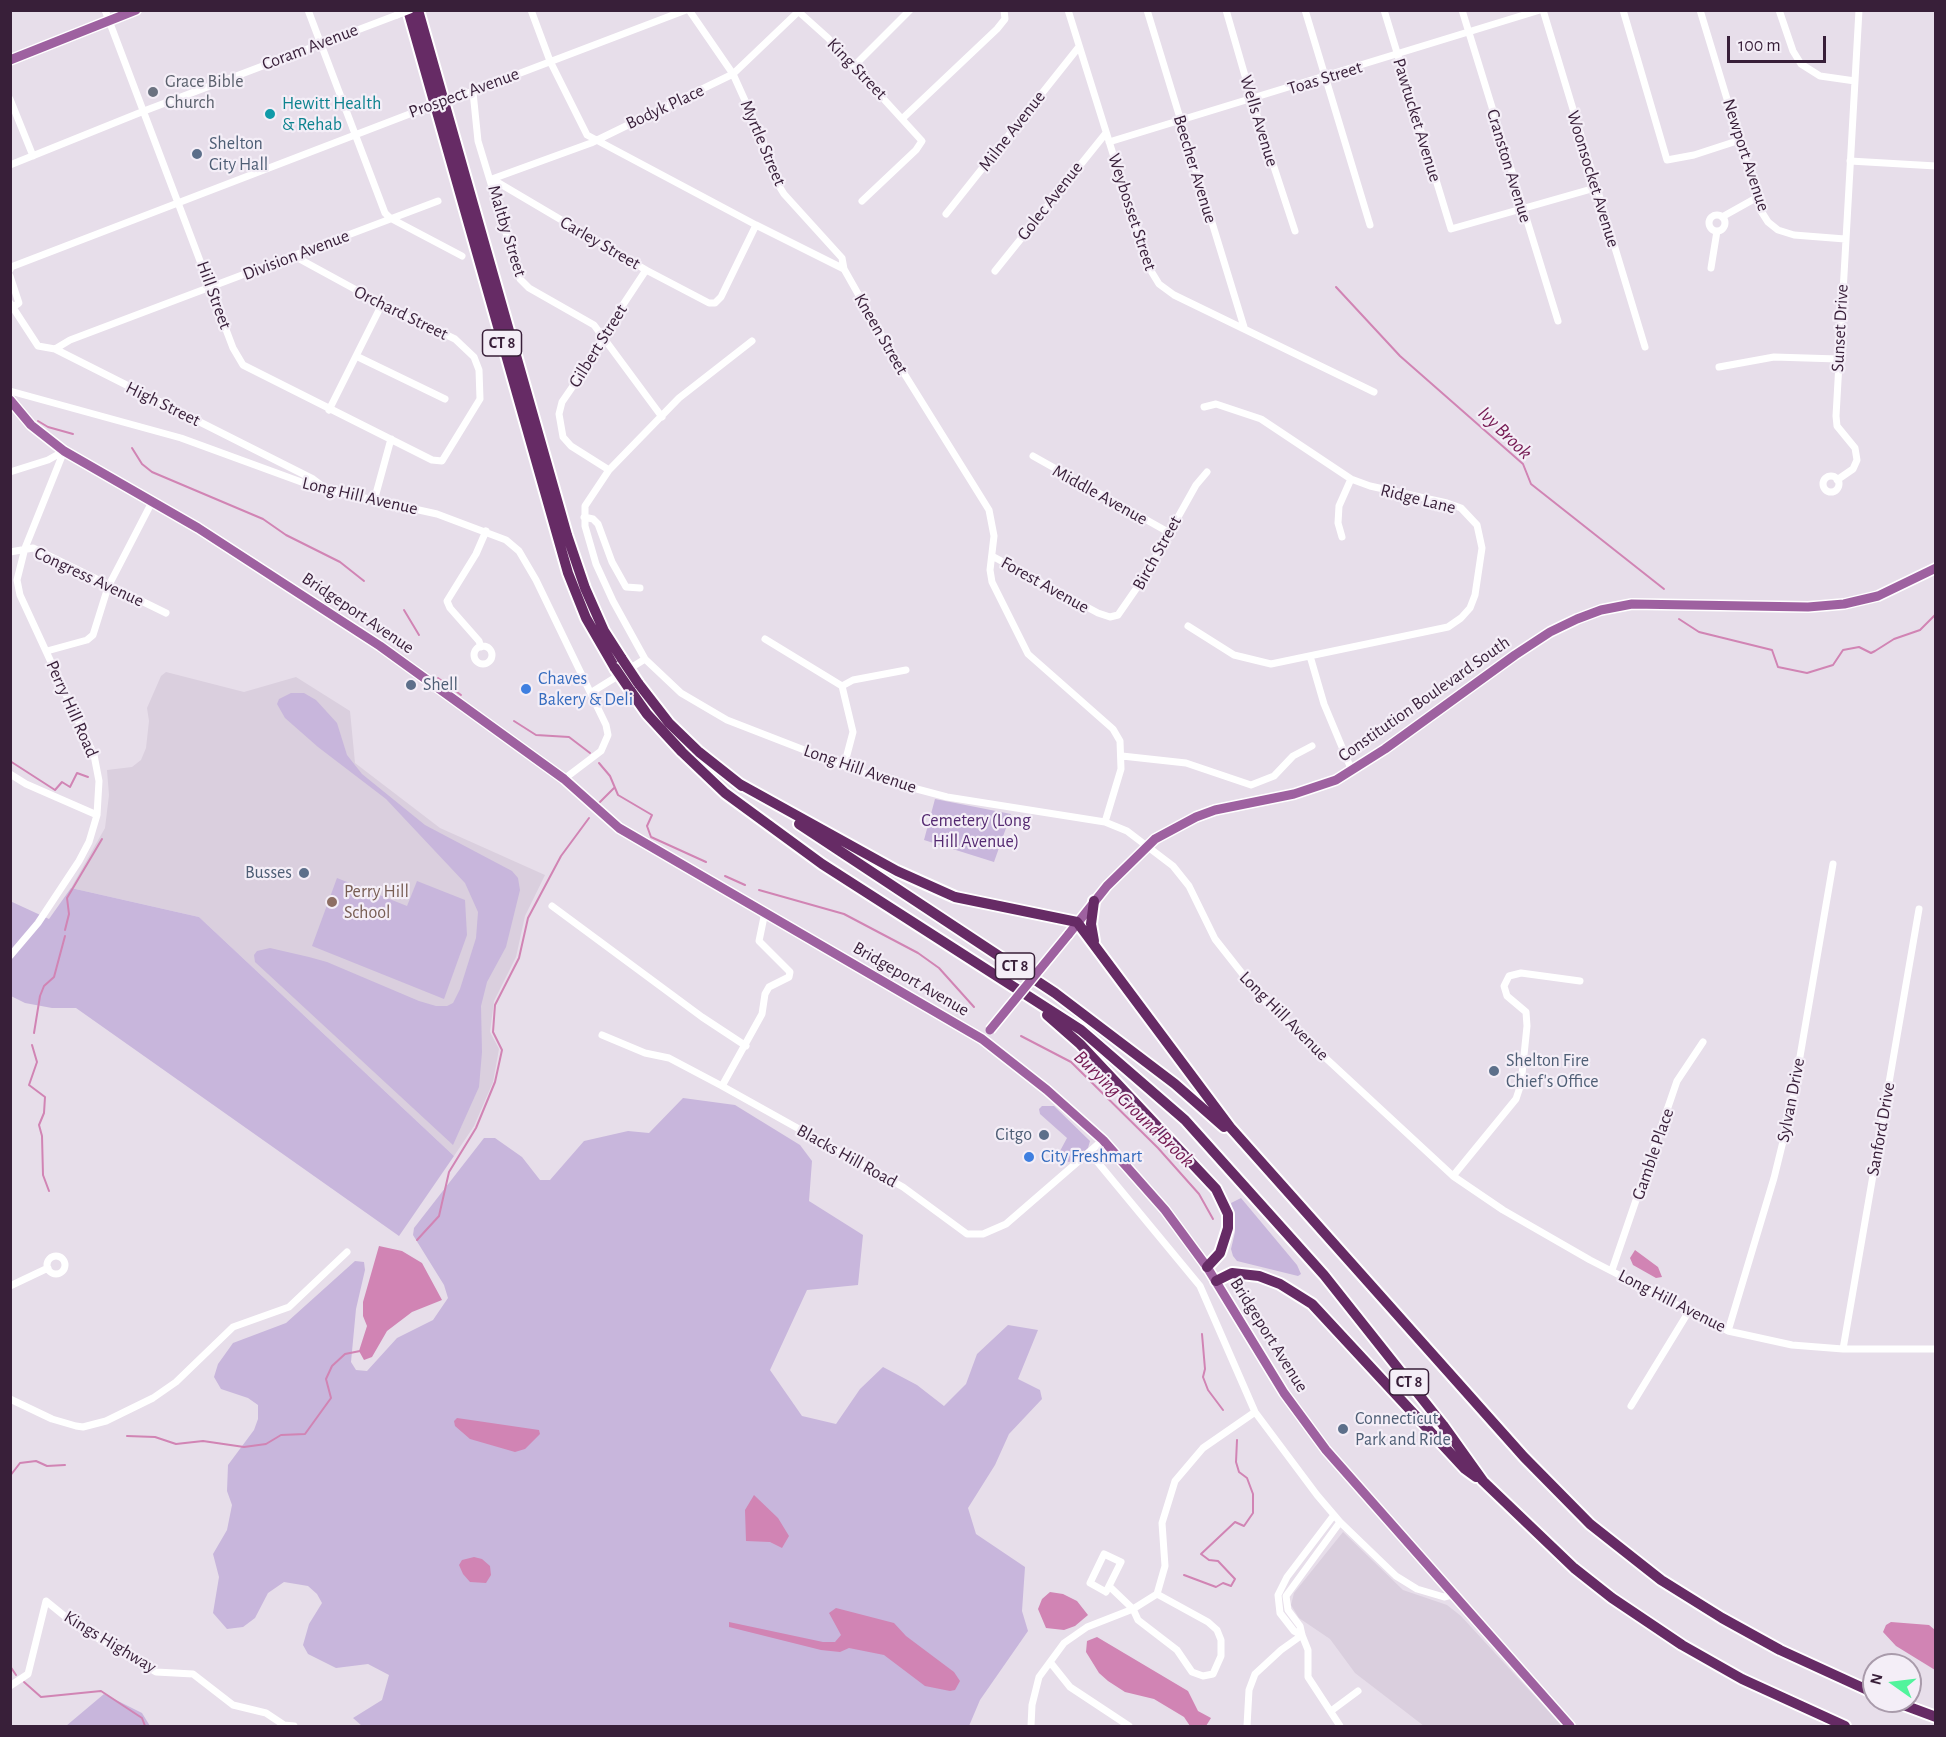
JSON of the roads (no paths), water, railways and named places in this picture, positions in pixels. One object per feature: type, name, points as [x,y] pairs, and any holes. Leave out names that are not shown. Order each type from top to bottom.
[{"type":"highway","name":"CT 8","points":[[409,10],[568,573],[586,618],[634,687],[647,714],[682,753],[724,793],[822,864],[1081,1030],[1185,1120],[1324,1275],[1443,1425],[1483,1481],[1574,1568],[1612,1598],[1682,1645],[1742,1679],[1845,1726]]},
{"type":"highway","name":"CT 8","points":[[418,10],[567,535],[585,588],[618,663]]},
{"type":"highway","points":[[426,10],[436,69]]},
{"type":"highway","name":"CT 8","points":[[634,687],[669,723],[738,783],[1055,993],[1176,1084],[1273,1173],[1524,1457],[1590,1524],[1661,1580],[1722,1618],[1862,1688]]},
{"type":"highway","points":[[738,783],[897,871],[955,897],[1077,922],[1211,1103],[1273,1173]]},
{"type":"highway","points":[[1094,901],[1091,924],[1096,947]]},
{"type":"highway","points":[[1012,986],[1080,1044],[1215,1189],[1228,1214],[1228,1228],[1226,1242],[1220,1253],[1207,1266]]},
{"type":"highway","points":[[1216,1281],[1232,1273],[1259,1276],[1280,1284],[1312,1304],[1465,1469],[1483,1481]]},
{"type":"main road","points":[[10,60],[136,10]]},
{"type":"main road","name":"Bridgeport Avenue","points":[[10,400],[31,425],[64,451],[153,500],[380,646],[564,779],[619,828],[982,1039],[1047,1090],[1103,1140],[1165,1210],[1207,1266],[1284,1393],[1326,1450],[1570,1726]]},
{"type":"main road","name":"Constitution Boulevard South","points":[[982,1039],[1094,901],[1148,844],[1196,817],[1309,790],[1352,771],[1550,632],[1601,610],[1632,604],[1808,607],[1844,604],[1878,596],[1935,568]]},
{"type":"street","name":"Hill Street","points":[[105,10],[233,348],[243,365],[328,410],[432,460],[442,461],[472,415],[480,399],[481,391]]},
{"type":"street","points":[[308,10],[385,213],[390,218],[462,256]]},
{"type":"street","name":"Coram Avenue","points":[[10,165],[320,42],[409,10]]},
{"type":"street","points":[[531,10],[550,61],[585,131],[597,141],[844,269]]},
{"type":"street","name":"Prospect Avenue","points":[[10,270],[11,267],[178,202],[687,10]]},
{"type":"street","name":"Myrtle Street","points":[[687,10],[733,74],[761,136],[776,181],[784,194],[830,242],[842,258],[844,269]]},
{"type":"street","points":[[855,66],[910,10]]},
{"type":"street","points":[[903,118],[997,28],[1005,19],[1004,10]]},
{"type":"street","name":"Weybosset Street","points":[[1068,10],[1078,48],[1153,276],[1174,296],[1244,327],[1374,392]]},
{"type":"street","name":"Beecher Avenue","points":[[1147,10],[1244,327]]},
{"type":"street","name":"Wells Avenue","points":[[1226,10],[1252,100],[1295,231]]},
{"type":"street","points":[[1305,10],[1370,225]]},
{"type":"street","name":"Pawtucket Avenue","points":[[1384,10],[1451,229],[1522,210]]},
{"type":"street","name":"Cranston Avenue","points":[[1462,10],[1557,321]]},
{"type":"street","name":"Toas Street","points":[[1109,142],[1181,122],[1542,10]]},
{"type":"street","name":"Woonsocket Avenue","points":[[1542,10],[1645,347]]},
{"type":"street","points":[[1623,10],[1664,157],[1671,161],[1740,140]]},
{"type":"street","name":"Newport Avenue","points":[[1700,10],[1756,198],[1768,222],[1778,230],[1794,235],[1845,239]]},
{"type":"street","points":[[1779,10],[1793,51],[1801,64],[1820,76],[1856,81]]},
{"type":"street","name":"Sunset Drive","points":[[1837,480],[1853,469],[1857,460],[1855,448],[1837,426],[1838,359],[1859,10]]},
{"type":"street","name":"Bodyk Place","points":[[597,141],[733,74],[800,11]]},
{"type":"street","name":"King Street","points":[[800,11],[855,66],[914,129],[922,141],[920,146],[862,201]]},
{"type":"street","name":"Milne Avenue","points":[[946,214],[1078,48]]},
{"type":"street","name":"Maltby Street","points":[[473,92],[478,141],[492,179],[520,279],[529,288],[594,325],[662,417]]},
{"type":"street","points":[[10,99],[33,156]]},
{"type":"street","name":"Golec Avenue","points":[[995,271],[1106,133]]},
{"type":"street","points":[[492,179],[597,141]]},
{"type":"street","points":[[1850,161],[1935,166]]},
{"type":"street","name":"Carley Street","points":[[492,179],[646,270],[709,303],[716,303],[721,297],[756,225]]},
{"type":"street","points":[[1522,210],[1595,188]]},
{"type":"street","points":[[1716,231],[1710,227],[1710,220],[1716,215],[1722,217],[1756,198]]},
{"type":"street","name":"Division Avenue","points":[[55,349],[70,340],[438,201]]},
{"type":"street","points":[[1716,231],[1724,226],[1722,217]]},
{"type":"street","points":[[1712,268],[1716,231]]},
{"type":"street","name":"Orchard Street","points":[[294,256],[466,347],[474,357],[479,370],[481,391]]},
{"type":"street","name":"Kneen Street","points":[[844,269],[907,380],[989,510],[994,536],[992,582],[1029,654],[1113,729],[1120,741],[1122,756]]},
{"type":"street","name":"Gilbert Street","points":[[609,470],[571,446],[563,437],[559,425],[562,402],[606,339],[607,329],[646,270]]},
{"type":"street","points":[[10,276],[19,303],[12,305]]},
{"type":"street","points":[[328,410],[382,304]]},
{"type":"street","name":"High Street","points":[[12,305],[38,346],[55,349],[313,479],[331,492]]},
{"type":"street","points":[[640,588],[626,587],[612,562],[598,524],[593,519],[584,517],[588,499],[609,470],[698,381],[752,341]]},
{"type":"street","points":[[356,356],[445,399]]},
{"type":"street","points":[[1719,367],[1774,357],[1838,359]]},
{"type":"street","name":"Long Hill Avenue","points":[[10,392],[182,438],[331,492],[431,513],[506,540],[525,560],[592,692],[608,735],[601,751],[564,779]]},
{"type":"street","name":"Ridge Lane","points":[[1188,626],[1234,655],[1271,664],[1448,627],[1466,613],[1475,595],[1482,548],[1481,535],[1470,515],[1447,503],[1392,492],[1351,479],[1261,419],[1216,404],[1204,407]]},
{"type":"street","points":[[374,501],[391,439]]},
{"type":"street","points":[[10,472],[48,460],[64,451]]},
{"type":"street","name":"Perry Hill Road","points":[[10,956],[32,930],[79,861],[89,843],[97,815],[99,781],[94,755],[18,588],[18,573],[25,548],[64,451]]},
{"type":"street","name":"Middle Avenue","points":[[1033,456],[1168,532]]},
{"type":"street","name":"Birch Street","points":[[1098,614],[1110,617],[1118,615],[1127,605],[1196,485],[1207,472]]},
{"type":"street","points":[[1342,537],[1338,523],[1339,506],[1351,479]]},
{"type":"street","points":[[47,651],[87,640],[93,635],[108,587],[153,500]]},
{"type":"street","name":"Long Hill Avenue","points":[[584,517],[596,564],[645,658],[681,693],[706,710],[879,779],[947,797],[1105,822],[1127,831],[1148,844],[1173,866],[1189,886],[1215,939],[1263,1000],[1453,1176],[1530,1226],[1728,1331],[1792,1345],[1843,1349],[1935,1349]]},
{"type":"street","points":[[481,647],[479,640],[450,608],[447,601],[476,554],[486,531]]},
{"type":"street","name":"Congress Avenue","points":[[10,552],[33,548],[108,587],[166,613]]},
{"type":"street","name":"Forest Avenue","points":[[992,556],[1098,614]]},
{"type":"street","points":[[765,639],[842,686],[853,732],[850,752],[844,766]]},
{"type":"street","points":[[1310,656],[1324,704],[1352,771]]},
{"type":"street","points":[[592,692],[645,658]]},
{"type":"street","points":[[842,686],[854,680],[906,670]]},
{"type":"street","points":[[1105,822],[1122,756],[1186,763],[1251,785],[1274,776],[1293,756],[1312,746]]},
{"type":"street","points":[[10,774],[26,784],[97,815]]},
{"type":"street","name":"Sylvan Drive","points":[[1728,1331],[1774,1178],[1791,1109],[1833,864]]},
{"type":"street","points":[[552,906],[702,1017],[746,1046]]},
{"type":"street","name":"Sanford Drive","points":[[1843,1349],[1918,909]]},
{"type":"street","points":[[722,1086],[746,1046],[765,1007],[765,994],[769,987],[789,977],[790,972],[759,941],[765,912]]},
{"type":"street","points":[[1453,1176],[1516,1099],[1521,1084],[1527,1026],[1526,1012],[1508,996],[1504,986],[1509,976],[1521,973],[1580,981]]},
{"type":"street","name":"Blacks Hill Road","points":[[602,1035],[645,1053],[669,1059],[722,1086],[903,1187],[967,1234],[983,1234],[1006,1224],[1090,1153]]},
{"type":"street","name":"Gamble Place","points":[[1612,1270],[1677,1081],[1703,1042]]},
{"type":"street","points":[[1103,1140],[1090,1153],[1200,1286],[1255,1412],[1334,1515],[1386,1568],[1408,1586],[1444,1597],[1452,1595]]},
{"type":"street","points":[[10,1399],[52,1419],[76,1426],[83,1427],[106,1421],[153,1398],[176,1382],[233,1327],[289,1307],[347,1252]]},
{"type":"street","points":[[10,1286],[48,1268]]},
{"type":"street","points":[[1631,1406],[1689,1311]]},
{"type":"street","points":[[1031,1726],[1032,1705],[1039,1677],[1064,1643],[1088,1627],[1133,1610],[1157,1594],[1165,1566],[1162,1523],[1175,1481],[1203,1449],[1255,1412]]},
{"type":"street","points":[[1334,1515],[1285,1588],[1277,1605],[1280,1613],[1294,1631],[1302,1635],[1308,1650],[1308,1677],[1340,1726]]},
{"type":"street","points":[[1285,1588],[1340,1522]]},
{"type":"street","points":[[1104,1554],[1121,1562],[1109,1586],[1106,1592],[1090,1583],[1104,1554]]},
{"type":"street","points":[[1109,1586],[1133,1610],[1138,1620],[1177,1650],[1192,1672],[1203,1676],[1213,1674],[1221,1656],[1221,1640],[1217,1630],[1208,1622],[1157,1594]]},
{"type":"street","name":"Kings Highway","points":[[10,1686],[28,1674],[46,1601],[78,1626],[156,1672],[193,1674],[233,1705],[266,1713],[284,1725],[294,1726]]},
{"type":"street","points":[[1247,1726],[1249,1690],[1255,1674],[1281,1650],[1302,1635]]},
{"type":"street","points":[[1050,1662],[1070,1687],[1129,1726]]},
{"type":"street","points":[[1330,1711],[1358,1691]]},
{"type":"waterway","name":"Ivy Brook","points":[[1336,287],[1400,356],[1523,464],[1531,484],[1664,589]]},
{"type":"waterway","points":[[38,421],[48,427],[73,434]]},
{"type":"waterway","points":[[132,448],[142,464],[152,472],[263,519],[286,535],[340,562],[364,581]]},
{"type":"waterway","points":[[404,610],[419,635]]},
{"type":"waterway","name":"Ivy Brook","points":[[1679,619],[1699,632],[1772,650],[1778,667],[1807,673],[1833,665],[1843,650],[1859,647],[1871,653],[1894,639],[1920,630],[1936,614]]},
{"type":"waterway","points":[[438,678],[461,695]]},
{"type":"waterway","points":[[514,721],[536,735],[569,737],[590,753]]},
{"type":"waterway","points":[[10,761],[55,790],[62,782],[70,787],[77,773],[88,777]]},
{"type":"waterway","points":[[599,763],[610,776],[618,795],[652,815],[647,826],[651,837],[706,862]]},
{"type":"waterway","points":[[599,803],[614,788]]},
{"type":"waterway","points":[[417,1240],[439,1216],[449,1172],[476,1128],[495,1082],[502,1050],[493,1032],[495,1005],[519,958],[528,918],[561,856],[589,818]]},
{"type":"waterway","points":[[65,930],[69,914],[67,898],[102,839]]},
{"type":"waterway","points":[[725,876],[745,885]]},
{"type":"waterway","name":"Burying Ground Brook","points":[[759,890],[844,914],[918,953],[939,968],[974,1007]]},
{"type":"waterway","points":[[34,1033],[40,996],[44,986],[54,977],[65,936]]},
{"type":"waterway","name":"Burying Ground Brook","points":[[1021,1036],[1071,1062],[1158,1148],[1199,1194],[1213,1219]]},
{"type":"waterway","points":[[32,1045],[37,1062],[29,1085],[45,1097],[44,1113],[39,1125],[42,1136],[43,1175],[49,1191]]},
{"type":"waterway","name":"Burying Ground Brook","points":[[1202,1334],[1205,1369],[1203,1377],[1208,1390],[1223,1410]]},
{"type":"waterway","points":[[127,1436],[155,1437],[176,1444],[203,1441],[244,1447],[266,1444],[281,1435],[305,1434],[331,1398],[326,1379],[332,1366],[345,1354],[360,1351]]},
{"type":"waterway","name":"Burying Ground Brook","points":[[1184,1575],[1216,1587],[1223,1583],[1231,1586],[1235,1579],[1218,1561],[1209,1560],[1201,1554],[1235,1522],[1244,1526],[1253,1513],[1253,1494],[1247,1478],[1239,1472],[1236,1462],[1237,1440]]},
{"type":"waterway","points":[[10,1476],[20,1463],[36,1461],[47,1466],[65,1465]]},
{"type":"waterway","points":[[10,1666],[16,1675]]},
{"type":"waterway","points":[[24,1682],[41,1697],[101,1691],[142,1718],[145,1726]]},
{"type":"place","name":"Grace Bible Church","points":[[153,92]]},
{"type":"place","name":"Hewitt Health & Rehab","points":[[270,114]]},
{"type":"place","name":"Shelton City Hall","points":[[197,154]]},
{"type":"place","name":"Shell","points":[[411,685]]},
{"type":"place","name":"Chaves Bakery & Deli","points":[[526,689]]},
{"type":"place","name":"Busses","points":[[304,873]]},
{"type":"place","name":"Perry Hill School","points":[[332,902]]},
{"type":"place","name":"Shelton Fire Chief's Office","points":[[1494,1071]]},
{"type":"place","name":"Citgo","points":[[1044,1135]]},
{"type":"place","name":"City Freshmart","points":[[1029,1157]]},
{"type":"place","name":"Connecticut Park and Ride","points":[[1343,1429]]},
{"type":"park label","name":"Cemetery (Long Hill Avenue)","points":[[976,831]]}]
